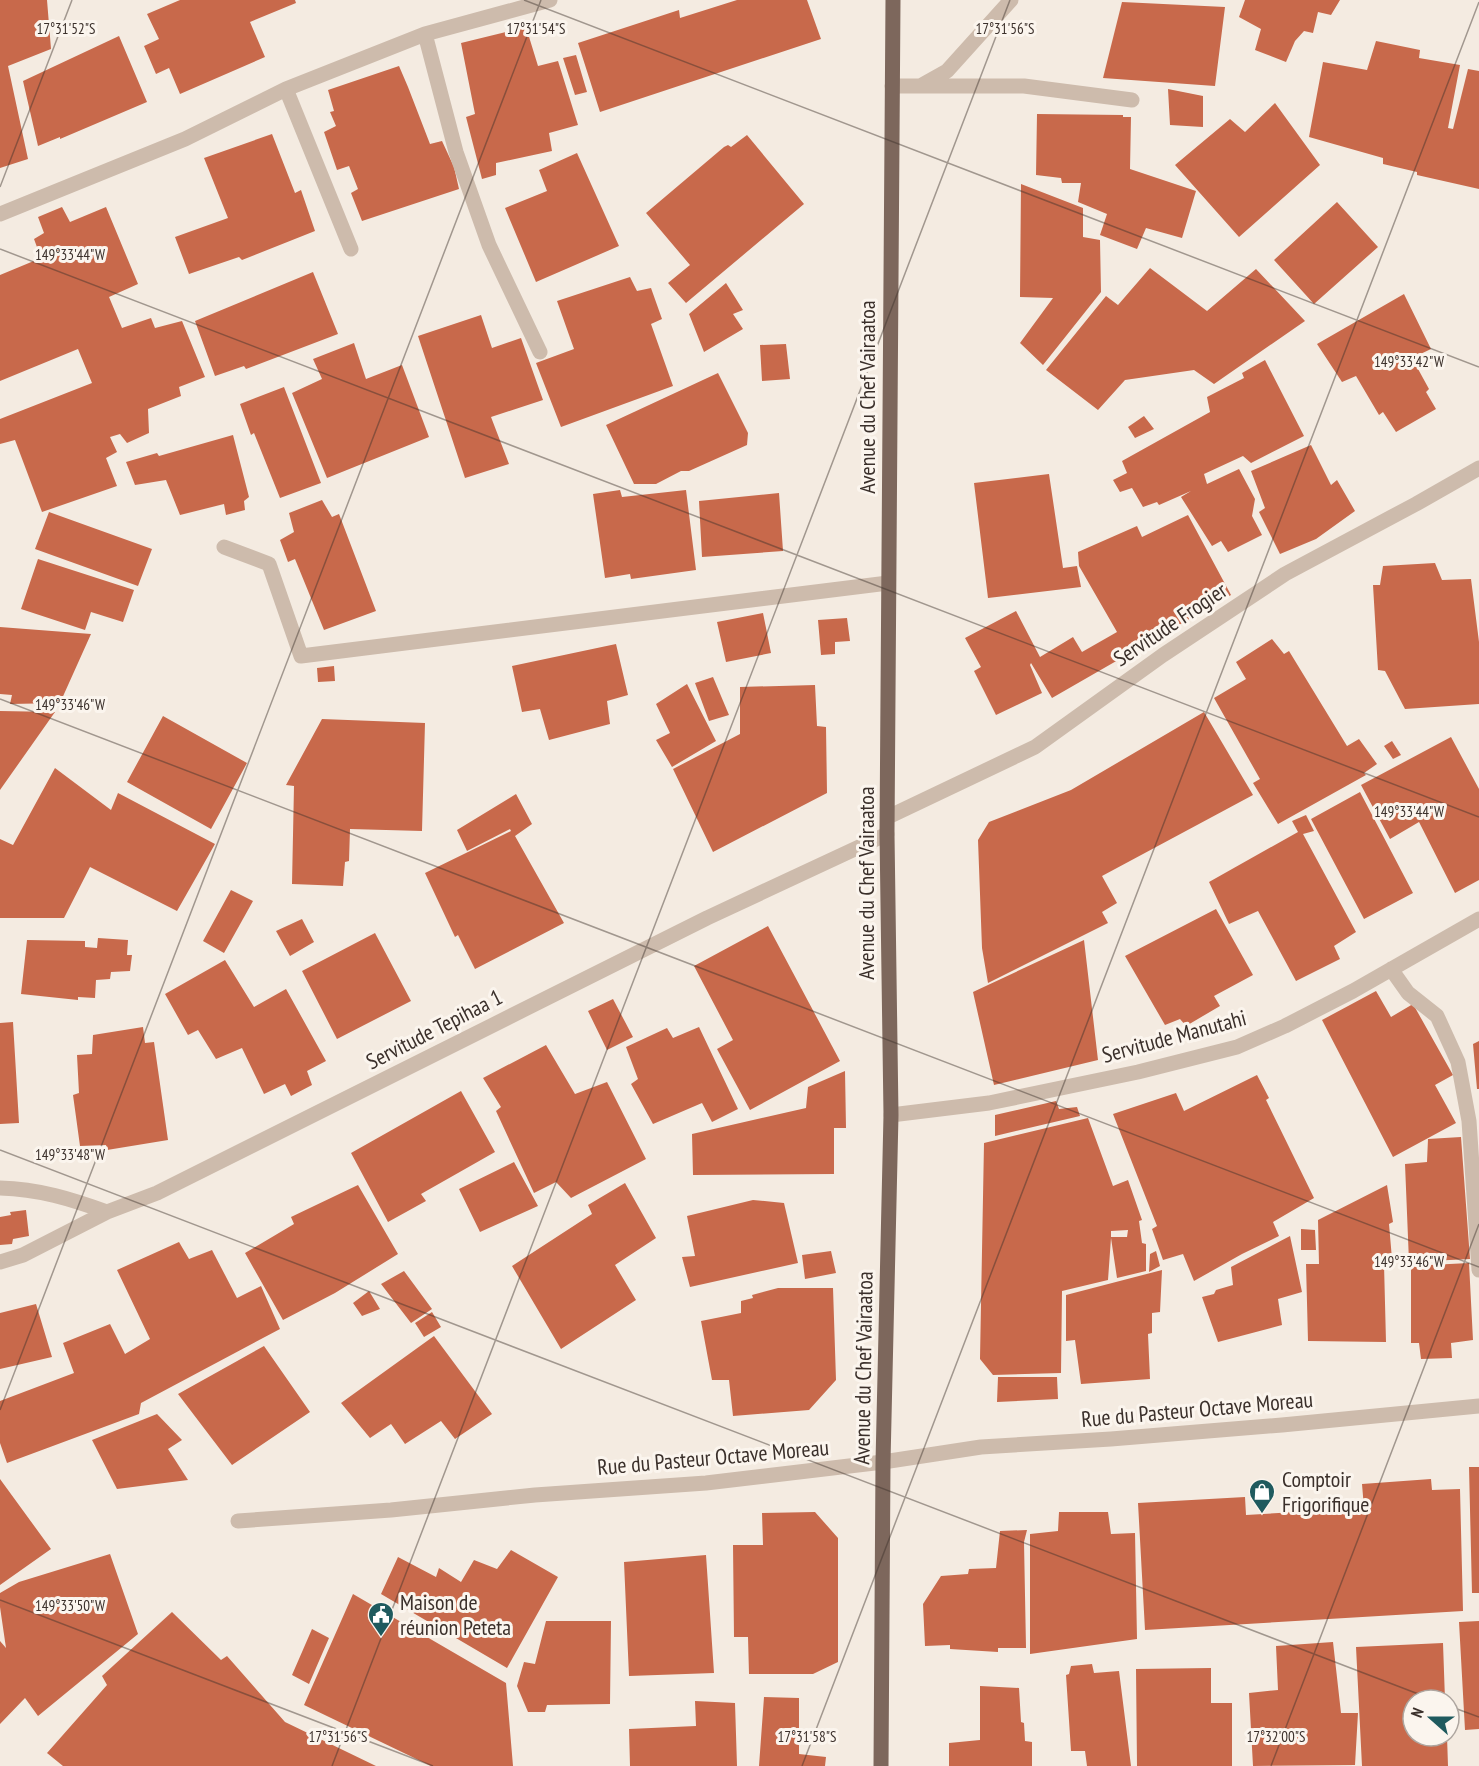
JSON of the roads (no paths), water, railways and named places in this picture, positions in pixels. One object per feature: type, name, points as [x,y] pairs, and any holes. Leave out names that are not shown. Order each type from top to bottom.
[{"type":"main road","name":"Avenue du Chef Vairaatoa","points":[[881,1766],[883,1462],[891,1114],[887,834],[893,0]]},
{"type":"street","points":[[0,214],[185,139],[286,89],[425,34],[550,0]]},
{"type":"street","points":[[920,87],[947,71],[1011,0]]},
{"type":"street","points":[[425,34],[456,152],[489,245],[540,352]]},
{"type":"street","points":[[892,86],[1024,86],[1131,100]]},
{"type":"street","points":[[286,89],[351,249]]},
{"type":"street","name":"Servitude Frogier","points":[[888,817],[1035,747],[1163,655],[1285,574],[1479,468]]},
{"type":"street","points":[[224,547],[269,564],[301,656],[888,583]]},
{"type":"street","name":"Servitude Tepihaa 1","points":[[0,1262],[23,1255],[107,1212],[157,1193],[707,918],[887,834]]},
{"type":"street","name":"Servitude Manutahi","points":[[891,1114],[989,1103],[1138,1072],[1237,1047],[1285,1026],[1479,919]]},
{"type":"street","points":[[1391,969],[1408,993],[1437,1016],[1458,1062],[1469,1121],[1479,1270]]},
{"type":"street","points":[[0,1188],[24,1189],[72,1199],[107,1212]]},
{"type":"street","name":"Rue du Pasteur Octave Moreau","points":[[238,1521],[391,1510],[535,1495],[706,1483],[883,1462],[981,1447],[1282,1425],[1479,1406]]},
{"type":"place","name":"Comptoir Frigorifique","points":[[1262,1515]]},
{"type":"place","name":"Maison de réunion Peteta","points":[[381,1638]]}]
